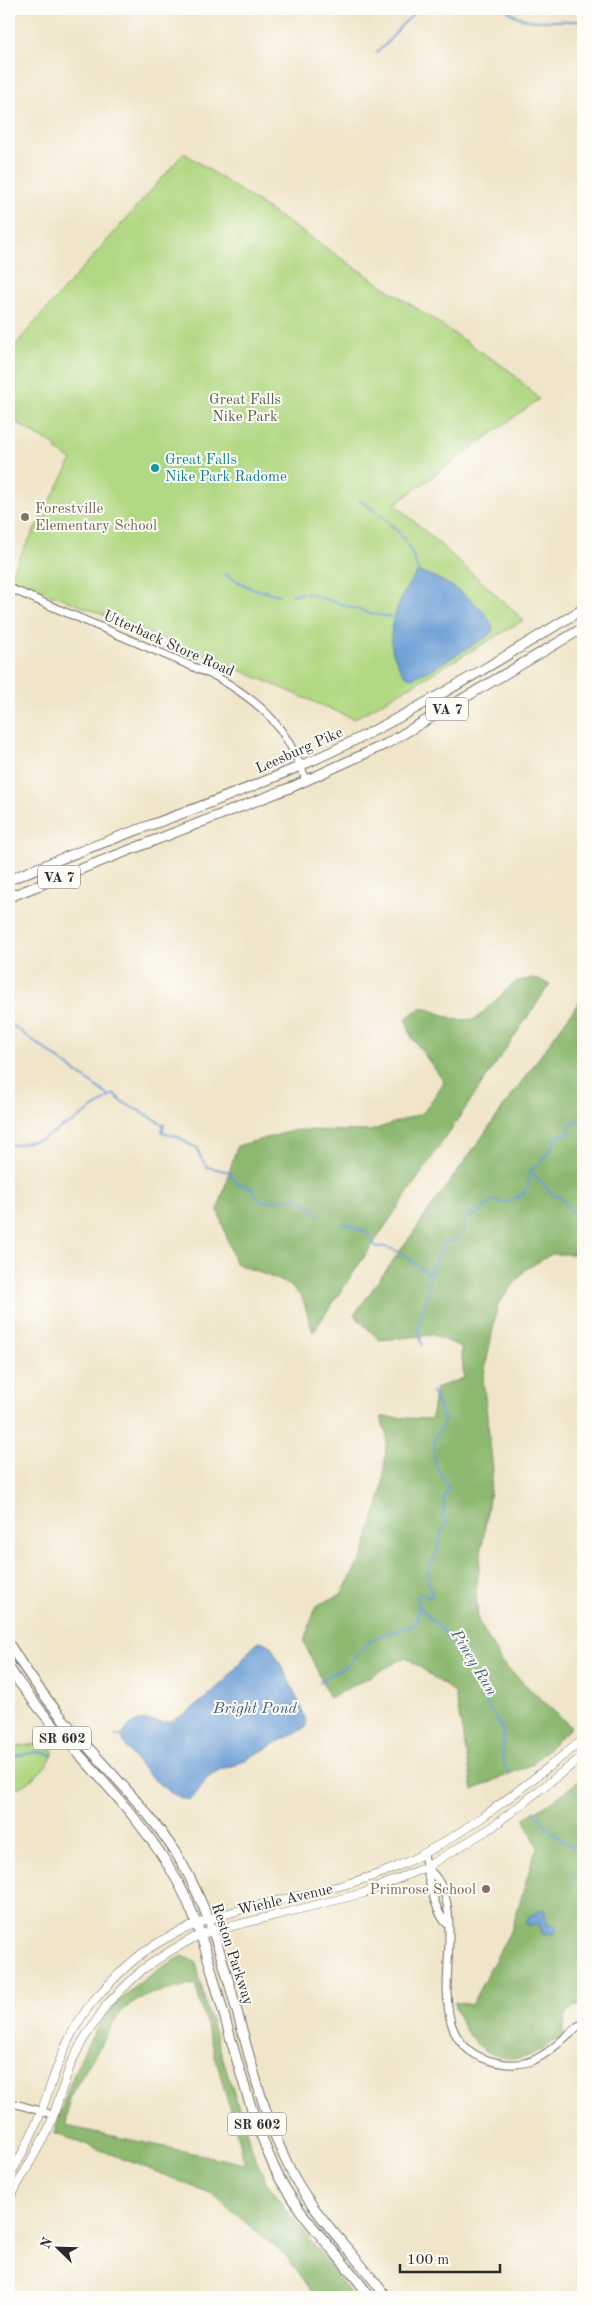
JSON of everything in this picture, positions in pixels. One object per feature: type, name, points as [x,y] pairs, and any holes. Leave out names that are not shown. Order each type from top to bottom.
[{"type":"main road","name":"Leesburg Pike","points":[[9,880],[301,766],[412,711],[583,609]]},
{"type":"main road","name":"Leesburg Pike","points":[[9,897],[306,780],[386,744],[583,628]]},
{"type":"main road","name":"Reston Parkway","points":[[9,1644],[47,1700],[157,1826],[176,1853],[213,1930],[272,2128],[286,2162],[320,2217],[363,2266],[386,2297]]},
{"type":"main road","name":"Reston Parkway","points":[[9,1668],[43,1715],[147,1834],[180,1885],[201,1934],[257,2124],[275,2170],[300,2211],[370,2297]]},
{"type":"main road","name":"Wiehle Avenue","points":[[9,2177],[25,2148],[41,2111],[65,2045],[94,2001],[127,1966],[149,1948],[197,1923],[244,1908],[337,1888],[378,1874],[424,1854],[468,1828],[583,1740]]},
{"type":"main road","name":"Wiehle Avenue","points":[[9,2200],[34,2157],[54,2115],[76,2051],[89,2029],[108,2003],[129,1981],[156,1960],[201,1934],[364,1893],[426,1868],[473,1841],[583,1756]]},
{"type":"street","name":"Utterback Store Road","points":[[9,588],[217,678],[239,690],[253,700],[281,729],[293,747],[306,780]]},
{"type":"street","points":[[424,1854],[426,1868],[435,1875],[450,1916],[448,1925],[448,2006],[451,2026],[457,2039],[480,2058],[502,2065],[520,2065],[535,2062],[578,2026],[583,2024]]},
{"type":"street","points":[[9,2102],[54,2115]]},
{"type":"green space","name":"Great Falls Nike Park","points":[[184,153],[510,371],[539,399],[395,504],[524,620],[354,719],[207,656],[28,585],[26,589],[9,582],[9,577],[72,460],[56,450],[57,447],[9,418],[9,352]]},
{"type":"green space","points":[[532,978],[550,984],[313,1332],[302,1297],[288,1284],[235,1263],[218,1210],[237,1146],[296,1130],[370,1131],[423,1113],[444,1082],[411,1036],[406,1018],[422,1007],[457,1020],[476,1019],[515,982]]},
{"type":"green space","points":[[579,1002],[583,1004],[583,1175],[576,1184],[583,1198],[583,1254],[552,1254],[526,1269],[498,1304],[483,1379],[493,1470],[476,1590],[478,1620],[501,1662],[571,1727],[532,1764],[473,1790],[455,1693],[406,1657],[330,1698],[304,1642],[316,1606],[341,1594],[364,1553],[382,1492],[387,1437],[381,1417],[431,1419],[436,1388],[464,1378],[461,1347],[433,1335],[379,1340],[354,1315]]},
{"type":"green space","points":[[38,1744],[53,1750],[52,1756],[43,1769],[29,1781],[9,1791],[9,1750],[14,1747]]},
{"type":"green space","points":[[581,1779],[583,1787],[583,2006],[574,2006],[567,2012],[562,2036],[544,2048],[525,2057],[512,2059],[500,2057],[478,2045],[470,2036],[463,2026],[455,2002],[471,2005],[512,1928],[535,1852],[538,1848],[524,1818],[554,1800]]},
{"type":"green space","points":[[182,1956],[196,1962],[206,2006],[255,2158],[267,2183],[353,2297],[315,2297],[287,2257],[212,2194],[75,2140],[54,2134],[73,2077],[84,2052],[97,2030],[112,2009],[131,1990]],"holes":[[[195,1984],[245,2164],[66,2126],[69,2098],[121,2011],[146,1995]]]},
{"type":"water","points":[[418,572],[439,579],[474,602],[490,621],[493,630],[488,636],[431,670],[412,678],[404,674],[396,660],[392,647],[391,632],[395,614],[403,595]]},
{"type":"water","name":"Bright Pond","points":[[261,1641],[271,1646],[286,1674],[298,1699],[306,1727],[236,1765],[221,1769],[209,1776],[192,1799],[184,1799],[173,1794],[140,1765],[131,1754],[122,1736],[128,1727],[134,1723],[147,1720],[166,1722],[188,1711],[223,1682],[249,1651]]},
{"type":"water","points":[[544,1909],[548,1926],[553,1925],[557,1927],[555,1934],[552,1935],[551,1932],[543,1935],[539,1924],[534,1926],[526,1924],[530,1915],[537,1914],[536,1911]]},
{"type":"waterway","points":[[376,52],[387,44],[417,9]]},
{"type":"waterway","points":[[506,9],[515,15],[533,21],[583,22]]},
{"type":"waterway","points":[[359,500],[397,530],[410,550],[418,572]]},
{"type":"waterway","points":[[224,574],[251,588],[279,595]]},
{"type":"waterway","points":[[292,594],[306,593],[369,613],[394,618]]},
{"type":"waterway","points":[[9,1023],[109,1096]]},
{"type":"waterway","points":[[9,1146],[43,1139],[70,1124],[114,1094],[122,1101],[164,1125],[162,1131],[164,1133],[177,1136],[198,1148],[200,1157],[207,1167],[230,1172],[235,1182],[252,1188],[261,1202],[299,1198],[320,1215]]},
{"type":"waterway","name":"Piney Run","points":[[530,1170],[541,1163],[541,1158],[546,1156],[557,1137],[569,1133],[571,1124],[578,1122],[583,1126]]},
{"type":"waterway","points":[[530,1170],[554,1196],[559,1196],[570,1210],[583,1216]]},
{"type":"waterway","name":"Piney Run","points":[[422,1345],[418,1328],[429,1288],[429,1274],[445,1243],[457,1240],[463,1234],[467,1216],[480,1213],[493,1200],[503,1203],[517,1198],[524,1193],[527,1189],[530,1170]]},
{"type":"waterway","points":[[343,1223],[367,1232],[376,1247],[384,1247],[398,1252],[429,1274]]},
{"type":"waterway","name":"Piney Run","points":[[320,1682],[347,1666],[366,1644],[384,1634],[412,1626],[418,1620],[418,1596],[422,1593],[429,1598],[432,1595],[428,1582],[428,1568],[438,1550],[441,1533],[447,1522],[443,1518],[442,1513],[445,1509],[444,1499],[449,1489],[435,1464],[434,1439],[444,1419],[432,1391]]},
{"type":"waterway","name":"Piney Run","points":[[418,1605],[444,1632],[503,1731],[503,1760],[509,1775]]},
{"type":"waterway","points":[[115,1736],[122,1736]]},
{"type":"waterway","points":[[9,1757],[37,1752],[53,1755]]},
{"type":"waterway","name":"Piney Run","points":[[534,1810],[555,1835],[583,1851]]},
{"type":"place","name":"Great Falls Nike Park Radome","points":[[155,468]]},
{"type":"place","name":"Forestville Elementary School","points":[[25,517]]},
{"type":"place","name":"Primrose School","points":[[486,1889]]}]
